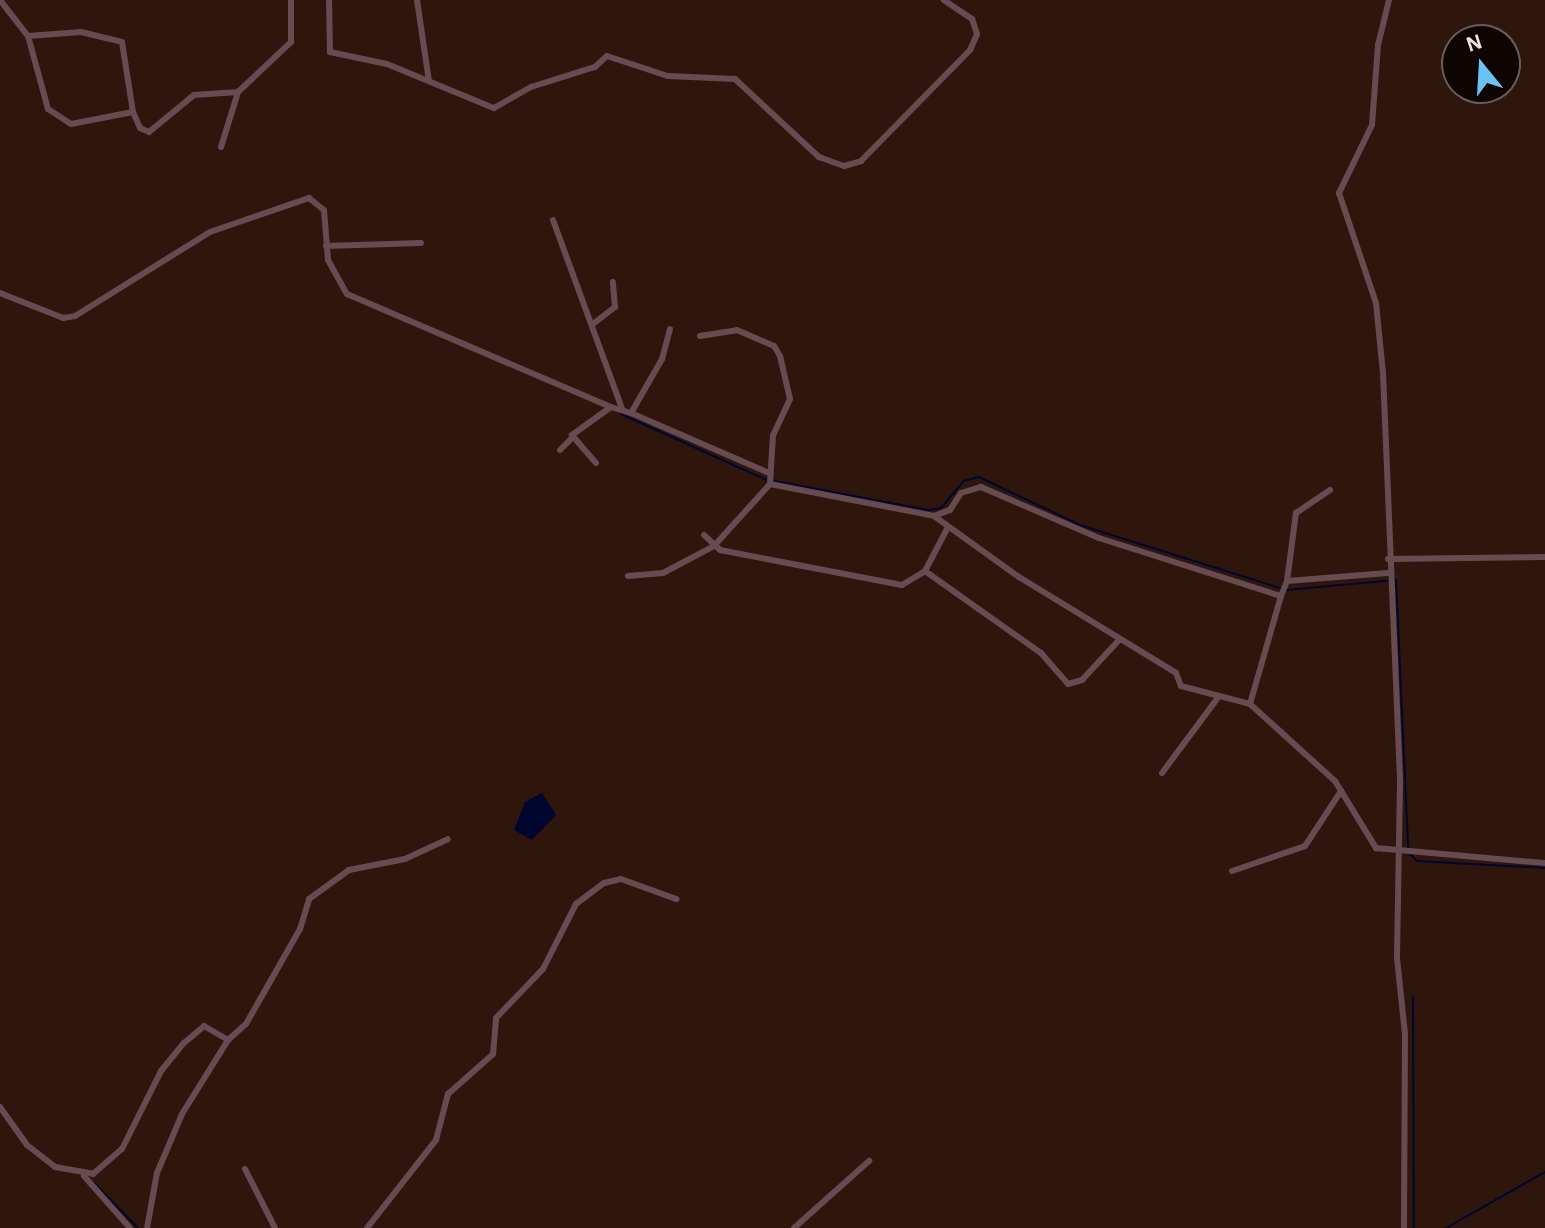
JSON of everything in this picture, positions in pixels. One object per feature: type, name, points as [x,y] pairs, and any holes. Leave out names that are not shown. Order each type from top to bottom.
[{"type":"street","points":[[0,0],[28,36],[48,109],[64,122],[133,112]]},
{"type":"street","points":[[221,147],[238,92],[291,42],[291,0]]},
{"type":"street","points":[[329,0],[330,52],[387,64],[494,108],[531,87],[595,67],[607,56],[668,76],[735,79],[829,165],[854,165],[974,42],[972,19],[944,0]]},
{"type":"street","points":[[417,0],[429,81]]},
{"type":"street","points":[[1389,0],[1378,45],[1372,125],[1339,193],[1376,303],[1406,850],[1404,1228]]},
{"type":"street","points":[[28,36],[81,32],[122,42],[133,112],[140,128],[149,132],[194,95],[238,92]]},
{"type":"street","points":[[0,293],[51,315],[75,316],[210,232],[298,199],[319,202],[334,278],[347,294],[622,409],[769,479],[934,516],[947,529],[1176,673],[1181,686],[1217,699],[1250,704],[1341,791],[1376,848],[1389,853],[1406,850],[1545,863]]},
{"type":"street","points":[[553,220],[622,409]]},
{"type":"street","points":[[326,246],[421,243]]},
{"type":"street","points":[[593,324],[615,307],[613,282]]},
{"type":"street","points":[[631,413],[662,359],[670,329]]},
{"type":"street","points":[[628,576],[663,573],[714,546],[769,479],[777,422],[790,399],[780,356],[774,346],[737,330],[700,336]]},
{"type":"street","points":[[560,450],[611,407]]},
{"type":"street","points":[[571,439],[596,463]]},
{"type":"street","points":[[934,516],[950,510],[961,493],[981,487],[1099,538],[1284,589],[1389,577]]},
{"type":"street","points":[[1250,704],[1284,589],[1296,513],[1330,490]]},
{"type":"street","points":[[704,535],[714,546],[887,585],[902,585],[925,571],[947,529]]},
{"type":"street","points":[[1388,559],[1545,557]]},
{"type":"street","points":[[925,571],[1041,653],[1068,684],[1082,680],[1120,639]]},
{"type":"street","points":[[1162,773],[1217,699]]},
{"type":"street","points":[[1232,871],[1305,846],[1341,791]]},
{"type":"street","points":[[147,1228],[157,1173],[182,1114],[228,1040],[246,1024],[317,890],[349,870],[405,859],[448,839]]},
{"type":"street","points":[[367,1228],[436,1140],[448,1094],[493,1054],[496,1018],[543,969],[576,904],[604,883],[621,879],[676,899]]},
{"type":"street","points":[[84,1176],[122,1149],[161,1071],[198,1030],[204,1026],[228,1040]]},
{"type":"street","points":[[0,1107],[27,1145],[55,1167],[84,1176],[130,1228]]},
{"type":"street","points":[[794,1228],[869,1161]]},
{"type":"street","points":[[245,1169],[275,1228]]},
{"type":"water","points":[[542,793],[556,815],[532,840],[514,830],[525,802]]},
{"type":"waterway","points":[[621,414],[764,479],[928,510],[941,508],[964,481],[979,477],[1080,525],[1280,588]]},
{"type":"waterway","points":[[1286,590],[1396,580],[1408,847]]},
{"type":"waterway","points":[[1409,853],[1417,861],[1545,868]]},
{"type":"waterway","points":[[1413,997],[1414,1228]]},
{"type":"waterway","points":[[1446,1228],[1545,1172]]},
{"type":"waterway","points":[[94,1183],[138,1228]]}]
